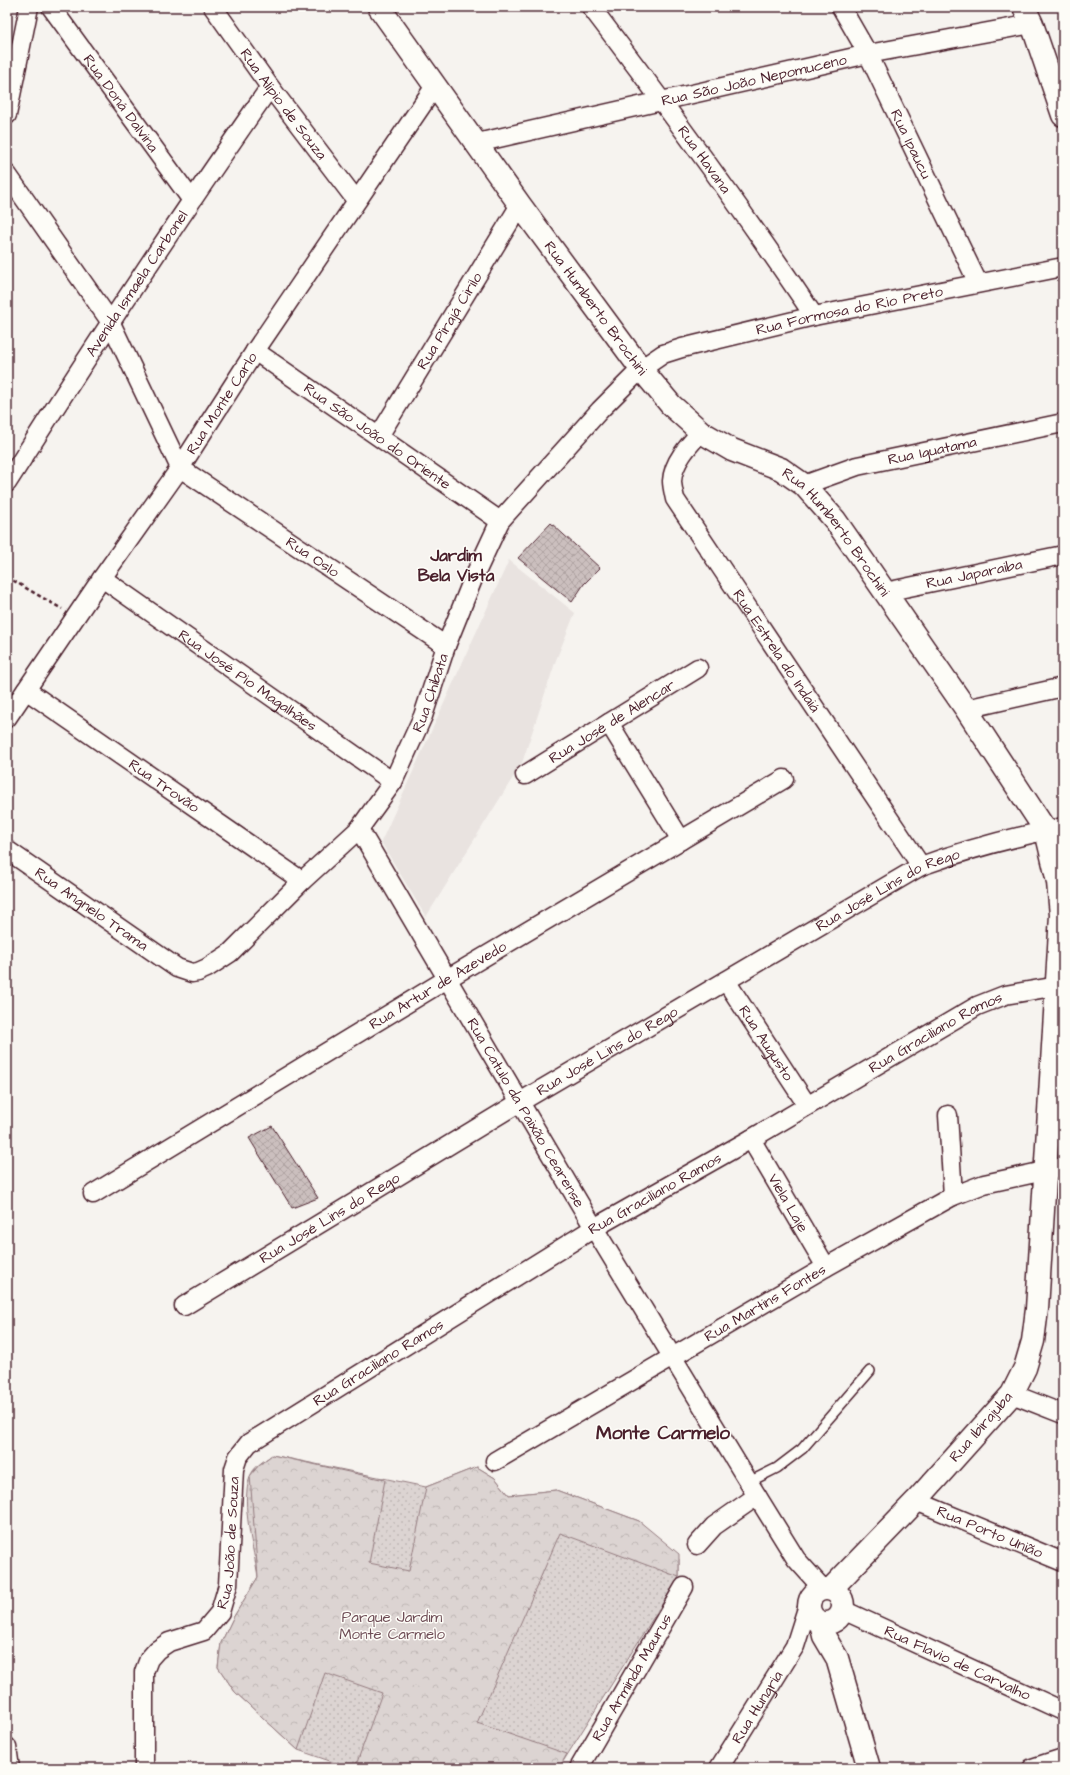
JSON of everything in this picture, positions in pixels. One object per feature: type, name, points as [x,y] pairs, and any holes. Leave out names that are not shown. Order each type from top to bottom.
[{"type":"street","points":[[7,115],[29,7]]},
{"type":"street","name":"Rua Doná Dalvina","points":[[51,7],[191,199]]},
{"type":"street","name":"Rua Alípio de Souza","points":[[213,7],[270,87],[356,200]]},
{"type":"street","name":"Rua Humberto Brochini","points":[[379,7],[520,205],[641,369],[671,405],[701,432],[732,450],[781,470],[804,485],[835,520],[966,709],[1054,829],[1061,915],[1054,1169]]},
{"type":"street","name":"Rua Havana","points":[[591,7],[662,100],[748,218],[814,316]]},
{"type":"street","name":"Rua Ipaucu","points":[[841,7],[868,54],[978,283]]},
{"type":"street","points":[[1032,13],[1063,69]]},
{"type":"street","points":[[1032,13],[1063,115]]},
{"type":"street","name":"Rua São João Nepomuceno","points":[[477,143],[868,54],[1032,13]]},
{"type":"street","name":"Rua Monte Carlo","points":[[7,718],[102,578],[180,468],[255,351],[434,86]]},
{"type":"street","name":"Avenida Ismaela Carbonel","points":[[7,483],[110,321],[191,199],[270,87]]},
{"type":"street","points":[[7,174],[110,321],[180,468]]},
{"type":"street","name":"Rua Pirajá Cirilo","points":[[379,436],[520,205]]},
{"type":"street","name":"Rua Formosa do Rio Preto","points":[[641,369],[663,354],[814,316],[1063,266]]},
{"type":"street","name":"Rua São João do Oriente","points":[[255,351],[500,521]]},
{"type":"street","name":"Rua Chibata","points":[[177,968],[192,973],[198,972],[224,957],[258,926],[302,881],[359,829],[393,782],[423,716],[446,646],[488,544],[500,521],[600,410],[641,369]]},
{"type":"street","name":"Rua Iguatama","points":[[804,485],[857,466],[1063,423]]},
{"type":"street","name":"Rua Estrela do Indaiá","points":[[701,432],[687,447],[676,467],[672,481],[675,500],[921,866]]},
{"type":"street","name":"Rua Oslo","points":[[180,468],[446,646]]},
{"type":"street","name":"Rua Japaraiba","points":[[885,592],[1063,555]]},
{"type":"street","name":"Rua José Pio Magalhães","points":[[102,578],[393,782]]},
{"type":"street","name":"Rua José de Alencar","points":[[525,775],[698,668]]},
{"type":"street","points":[[966,709],[1063,687]]},
{"type":"street","name":"Rua Trovão","points":[[26,690],[302,881]]},
{"type":"street","points":[[609,723],[680,840]]},
{"type":"street","name":"Rua Artur de Azevedo","points":[[93,1194],[447,978],[784,780]]},
{"type":"street","name":"Rua Catulo da Paixão Cearense","points":[[359,829],[594,1228],[796,1559],[830,1606]]},
{"type":"street","name":"Rua José Lins do Rego","points":[[184,1306],[520,1102],[921,866],[997,841],[1054,829]]},
{"type":"street","name":"Rua Angnelo Trama","points":[[7,850],[177,968]]},
{"type":"street","name":"Rua Augusto","points":[[726,981],[807,1105]]},
{"type":"street","name":"Rua Graciliano Ramos","points":[[265,1433],[594,1228],[751,1139],[977,1006],[1005,995],[1058,986]]},
{"type":"street","points":[[948,1115],[953,1196]]},
{"type":"street","name":"Viela Laje","points":[[751,1139],[826,1267]]},
{"type":"street","name":"Rua Martins Fontes","points":[[495,1461],[826,1267],[953,1196],[984,1184],[1054,1169]]},
{"type":"street","name":"Rua Ibirajuba","points":[[830,1606],[846,1574],[916,1501],[1012,1394],[1025,1368],[1033,1341],[1054,1169]]},
{"type":"street","points":[[1012,1394],[1063,1414]]},
{"type":"street","name":"Rua João de Souza","points":[[144,1768],[144,1672],[149,1659],[157,1650],[170,1642],[204,1631],[220,1612],[228,1585],[234,1469],[238,1457],[249,1443],[265,1433]]},
{"type":"street","points":[[697,1545],[714,1526],[753,1489]]},
{"type":"street","name":"Rua Porto União","points":[[916,1501],[1063,1562]]},
{"type":"street","name":"Rua Arminda Maurus","points":[[579,1768],[684,1586]]},
{"type":"street","points":[[830,1606],[824,1636],[837,1658],[870,1768]]},
{"type":"street","name":"Rua Hungria","points":[[719,1768],[795,1646],[830,1606]]},
{"type":"street","name":"Rua Hungria","points":[[795,1646],[815,1628],[830,1606]]},
{"type":"street","name":"Rua Flavio de Carvalho","points":[[830,1606],[1063,1711]]},
{"type":"street","points":[[7,1748],[10,1768]]},
{"type":"street","points":[[1032,1768],[1063,1758]]},
{"type":"lane","points":[[753,1489],[802,1449],[870,1371]]},
{"type":"path","points":[[7,577],[76,616]]},
{"type":"shaded area","points":[[509,560],[575,613],[556,660],[522,763],[426,917],[381,842]]},
{"type":"green space","name":"Parque Jardim Monte Carmelo","points":[[272,1455],[426,1487],[477,1467],[495,1478],[509,1495],[556,1490],[639,1521],[679,1559],[679,1577],[559,1768],[350,1768],[298,1750],[235,1692],[218,1667],[221,1643],[233,1618],[258,1577],[247,1513],[247,1488],[251,1473],[259,1464]]},
{"type":"green space","name":"Parque Jardim Monte Carmelo","points":[[272,1455],[385,1480],[369,1563],[409,1571],[426,1487],[477,1467],[495,1478],[509,1495],[556,1490],[639,1521],[679,1554],[679,1577],[560,1533],[477,1723],[567,1754],[559,1768],[355,1768],[382,1693],[325,1673],[298,1750],[235,1692],[218,1667],[221,1643],[233,1618],[258,1577],[250,1476],[259,1465]]},
{"type":"building","points":[[551,523],[600,568],[584,584],[572,602],[518,558]]},
{"type":"building","points":[[272,1126],[318,1198],[292,1208],[249,1138]]},
{"type":"district","name":"Jardim Bela Vista","points":[[456,566]]},
{"type":"district","name":"Monte Carmelo","points":[[663,1433]]}]
